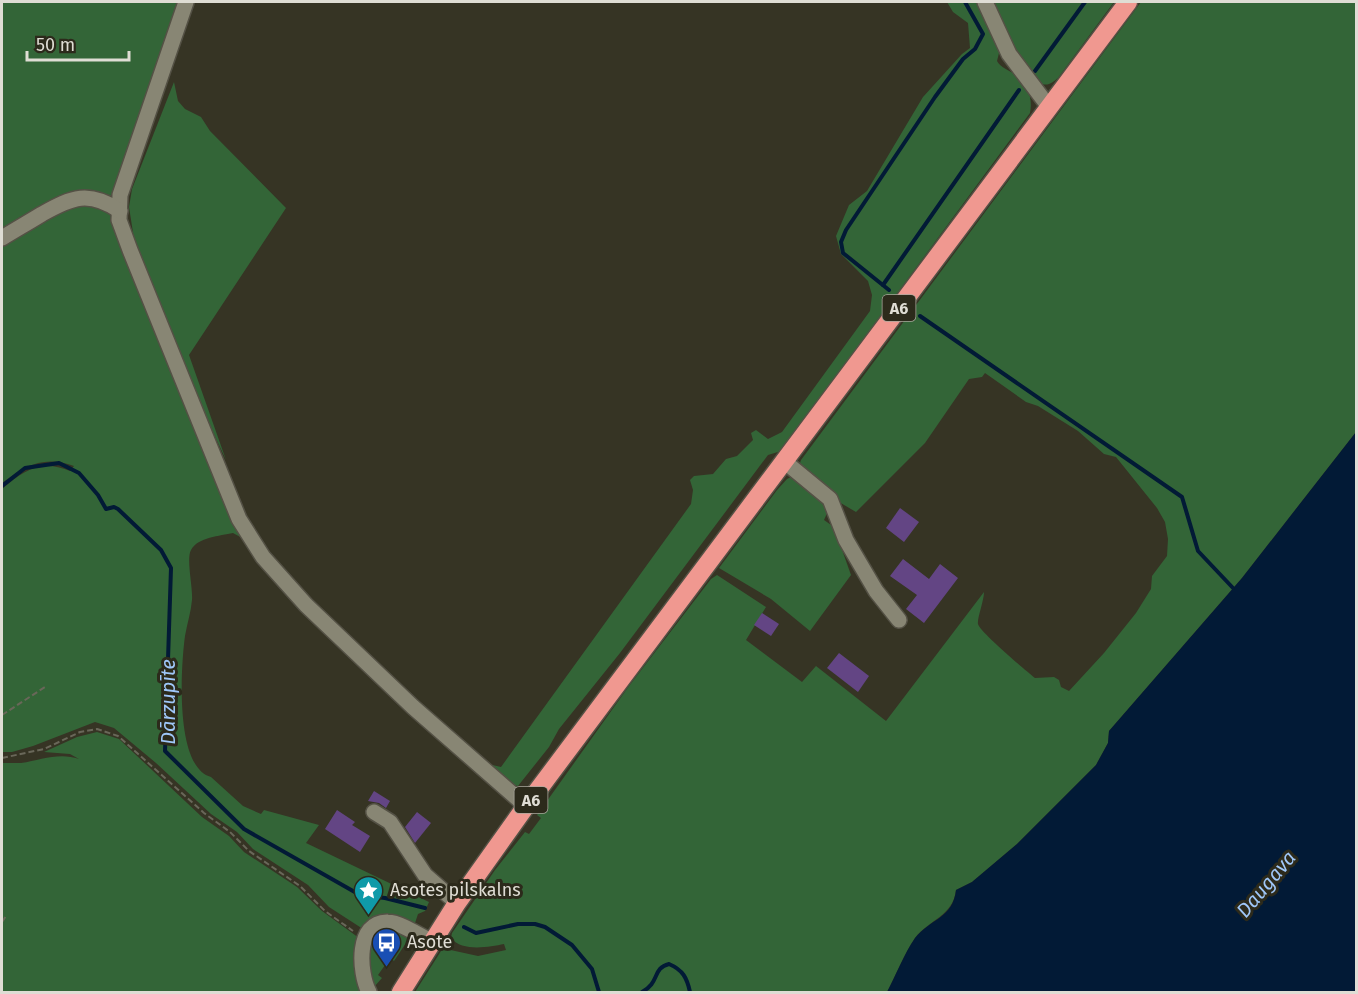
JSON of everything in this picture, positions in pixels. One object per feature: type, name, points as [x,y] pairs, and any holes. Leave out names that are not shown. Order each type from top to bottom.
[{"type":"highway","name":"A6","points":[[401,993],[457,903],[526,806],[1128,2]]},
{"type":"street","points":[[186,2],[120,195],[119,220],[239,519],[263,557],[306,605],[413,707],[526,806]]},
{"type":"street","points":[[985,2],[1009,54],[1049,107]]},
{"type":"street","points":[[2,238],[61,203],[72,199],[94,198],[120,211]]},
{"type":"street","points":[[784,461],[830,499],[846,540],[876,591],[898,620]]},
{"type":"street","points":[[374,812],[390,822],[425,875],[457,903]]},
{"type":"street","points":[[369,993],[361,969],[361,960],[365,940],[374,926],[392,922],[432,942]]},
{"type":"path","points":[[2,715],[45,687]]},
{"type":"path","points":[[2,758],[44,749],[80,732],[98,729],[118,736],[249,851],[300,886],[325,911],[365,940]]},
{"type":"path","points":[[2,922],[6,916]]},
{"type":"green space","points":[[2,2],[180,2],[114,196],[244,539],[233,533],[199,542],[191,550],[189,566],[192,600],[182,669],[185,736],[191,755],[199,769],[243,806],[261,814],[264,810],[319,825],[306,843],[429,902],[425,911],[418,914],[415,923],[363,929],[329,907],[308,885],[253,849],[237,832],[211,814],[114,728],[95,722],[33,746],[12,752],[2,752],[2,489],[33,468],[50,466],[70,471],[74,466],[53,461],[44,462],[19,471],[2,483]]},
{"type":"green space","points":[[947,2],[978,2],[1000,49],[997,61],[1024,83],[1031,102],[1030,113],[781,451],[768,455],[518,786],[509,784],[488,764],[501,767],[691,504],[693,490],[690,480],[694,476],[713,474],[726,459],[737,456],[753,440],[751,433],[756,430],[768,439],[782,432],[870,311],[872,295],[868,281],[841,254],[836,236],[849,205],[867,191],[923,97],[970,48],[968,23],[953,12]]},
{"type":"green space","points":[[990,2],[1114,2],[1058,78],[1051,83],[1042,84],[1026,71],[1019,60]]},
{"type":"green space","points":[[1141,2],[1356,2],[1356,432],[1242,578],[1109,731],[1108,743],[1096,765],[1017,844],[972,882],[956,890],[954,899],[946,912],[915,938],[887,992],[415,992],[441,951],[446,949],[478,956],[506,950],[504,944],[476,947],[462,945],[451,938],[452,933],[495,870],[525,832],[529,834],[541,818],[537,815],[629,686],[711,579],[717,575],[766,607],[746,640],[802,682],[816,666],[886,721],[984,592],[978,621],[980,628],[1035,678],[1054,677],[1059,680],[1061,687],[1069,691],[1136,613],[1151,589],[1152,576],[1167,556],[1168,539],[1165,522],[1157,508],[1116,457],[1104,454],[1078,431],[1038,406],[1026,402],[985,373],[982,377],[969,379],[925,443],[856,512],[839,502],[799,466],[801,460]]},
{"type":"green space","points":[[174,82],[178,101],[185,109],[201,117],[210,131],[286,208],[189,355],[226,460],[134,239],[129,207],[132,189]]},
{"type":"green space","points":[[791,477],[803,481],[822,500],[828,511],[824,520],[834,527],[851,575],[810,631],[771,599],[719,568],[777,490]]},
{"type":"green space","points":[[97,732],[119,739],[202,817],[229,836],[244,852],[297,887],[322,911],[359,938],[357,975],[361,992],[2,992],[2,763],[21,763],[57,756],[79,759],[70,754],[44,752],[77,737]]},
{"type":"green space","points":[[387,926],[408,937],[408,940],[394,961],[390,958],[378,975],[382,978],[374,987],[368,967],[370,947],[374,933]]},
{"type":"water","name":"Daugava","points":[[1356,432],[1356,992],[887,992],[915,938],[946,912],[954,899],[956,890],[972,882],[1017,844],[1096,765],[1108,743],[1109,731],[1242,578]]},
{"type":"building","points":[[900,508],[919,522],[904,542],[886,528]]},
{"type":"building","points":[[903,559],[929,579],[940,564],[958,578],[924,623],[906,609],[917,595],[890,576]]},
{"type":"building","points":[[762,613],[779,624],[771,636],[754,625]]},
{"type":"building","points":[[839,653],[869,676],[858,692],[827,668]]},
{"type":"building","points":[[374,791],[390,801],[386,808],[379,803],[368,801]]},
{"type":"building","points":[[337,810],[355,822],[352,825],[370,836],[360,852],[325,829]]},
{"type":"building","points":[[417,812],[431,823],[415,843],[405,827]]},
{"type":"waterway","points":[[889,290],[843,253],[841,242],[846,230],[935,97],[963,59],[975,49],[983,34],[965,2]]},
{"type":"waterway","points":[[1035,71],[1085,2]]},
{"type":"waterway","points":[[883,285],[1019,90]]},
{"type":"waterway","points":[[920,316],[1182,497],[1198,551],[1233,588]]},
{"type":"waterway","name":"Dārzupīte","points":[[2,486],[25,468],[59,463],[79,473],[98,495],[106,509],[114,507],[118,509],[161,550],[171,568],[165,751],[244,829],[360,895],[385,898],[425,908]]},
{"type":"waterway","name":"Dārzupīte","points":[[464,927],[476,933],[518,924],[535,924],[545,927],[572,945],[592,969],[599,992]]},
{"type":"waterway","name":"Dārzupīte","points":[[642,992],[648,988],[660,969],[669,964],[684,975],[690,992]]},
{"type":"place","name":"Asotes pilskalns","points":[[369,916]]},
{"type":"place","name":"Asote","points":[[386,968]]}]
